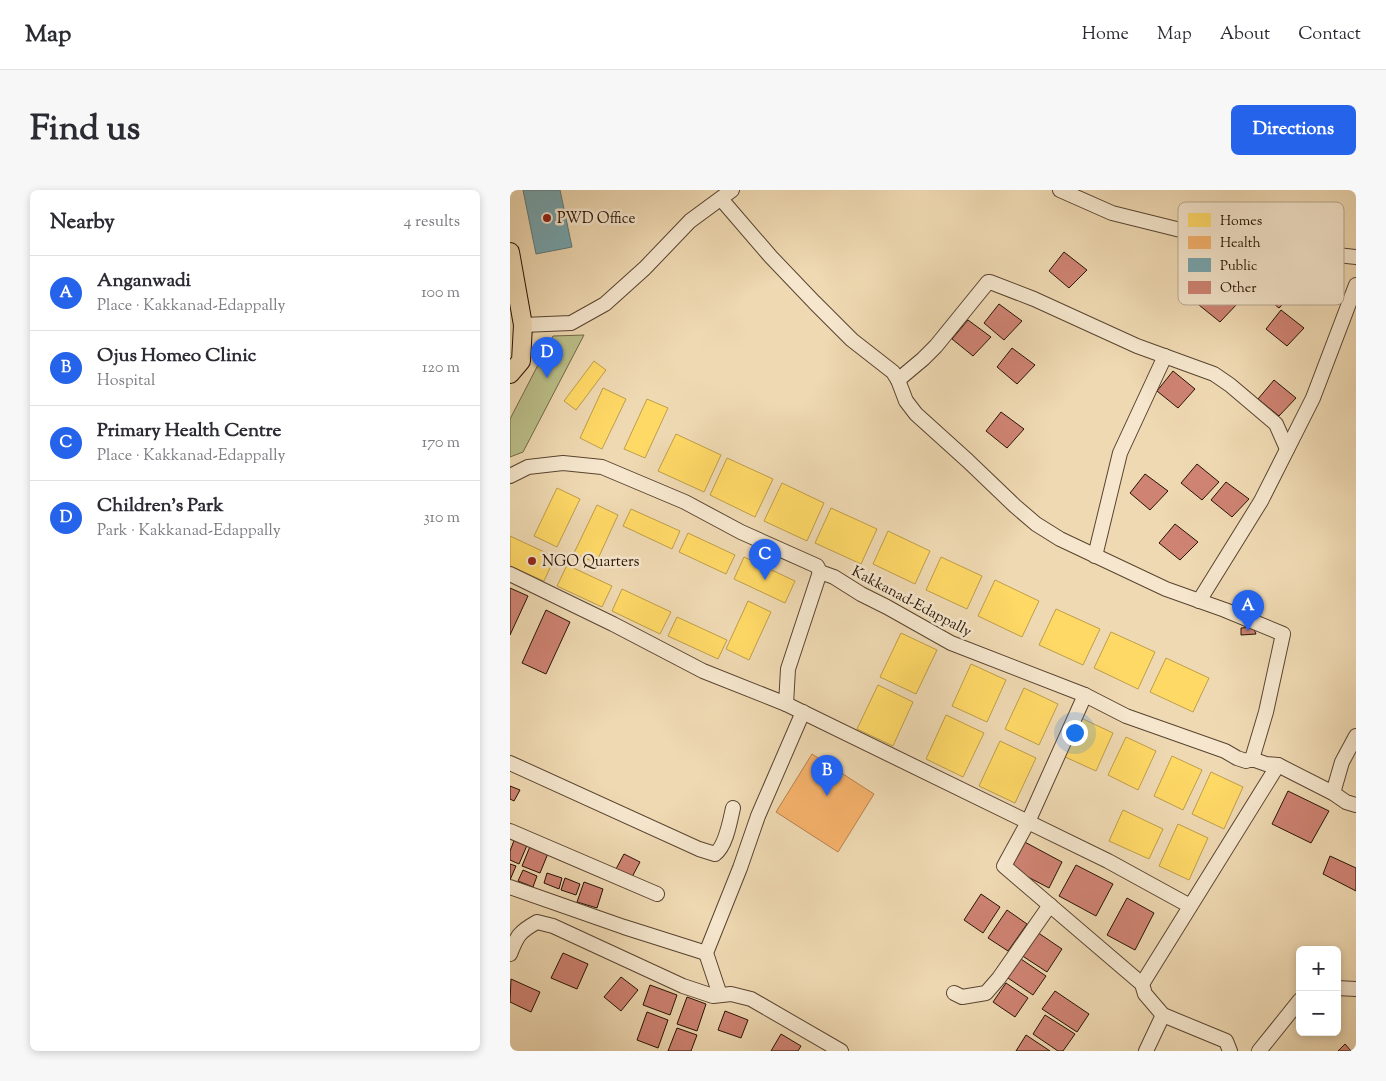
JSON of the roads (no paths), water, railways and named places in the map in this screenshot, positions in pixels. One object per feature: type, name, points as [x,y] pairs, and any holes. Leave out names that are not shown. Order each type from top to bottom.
[{"type":"main road","points":[[510,252],[523,325],[521,361],[510,374]]},
{"type":"street","points":[[523,325],[571,323],[605,304],[645,268],[690,221],[732,190]]},
{"type":"street","points":[[1060,190],[1112,213],[1178,229]]},
{"type":"street","points":[[720,199],[814,302],[852,340],[893,372],[906,401],[916,414],[1014,506],[1036,524],[1060,539],[1166,589],[1283,634],[1266,712],[1252,760]]},
{"type":"street","points":[[898,380],[936,346],[988,282],[990,282],[1034,299],[1137,346],[1214,374],[1276,424],[1287,449]]},
{"type":"street","points":[[1199,601],[1261,501],[1287,449],[1312,398],[1356,285]]},
{"type":"street","points":[[1095,556],[1120,453],[1165,356]]},
{"type":"street","name":"Kakkanad-Edappally","points":[[510,476],[528,467],[563,463],[602,467],[684,502],[741,532],[817,566],[820,572],[834,577],[860,594],[951,643],[1085,694],[1126,716],[1237,758],[1278,765],[1333,793],[1346,802],[1356,805]]},
{"type":"street","points":[[786,704],[788,669],[820,572]]},
{"type":"street","points":[[510,574],[703,670],[803,712],[1108,861],[1190,906]]},
{"type":"street","points":[[1085,694],[1028,822],[1004,866],[1142,984],[1145,994],[1164,1015],[1226,1040],[1230,1051]]},
{"type":"street","points":[[720,995],[706,952],[740,868],[758,816],[803,712]]},
{"type":"street","points":[[1333,793],[1342,762],[1356,736]]},
{"type":"street","points":[[510,763],[704,851],[715,854],[722,845],[733,808]]},
{"type":"street","points":[[1142,984],[1278,765]]},
{"type":"street","points":[[510,831],[657,894]]},
{"type":"street","points":[[510,888],[624,927],[706,952]]},
{"type":"street","points":[[954,993],[962,997],[986,993],[999,978],[1050,905]]},
{"type":"street","points":[[510,954],[517,937],[525,928],[537,922],[553,926],[683,986],[712,996],[731,994],[751,998],[841,1051]]},
{"type":"street","points":[[1341,988],[1356,989]]},
{"type":"street","points":[[1259,1051],[1296,1005]]},
{"type":"street","points":[[1146,1051],[1164,1015]]},
{"type":"place","name":"PWD Office","points":[[547,218]]},
{"type":"place","name":"Children's Park","points":[[547,378]]},
{"type":"place","name":"NGO Quarters","points":[[532,561]]},
{"type":"place","name":"Primary Health Centre","points":[[765,580]]},
{"type":"place","name":"Anganwadi","points":[[1248,631]]},
{"type":"place","name":"Ojus Homeo Clinic","points":[[827,796]]}]
